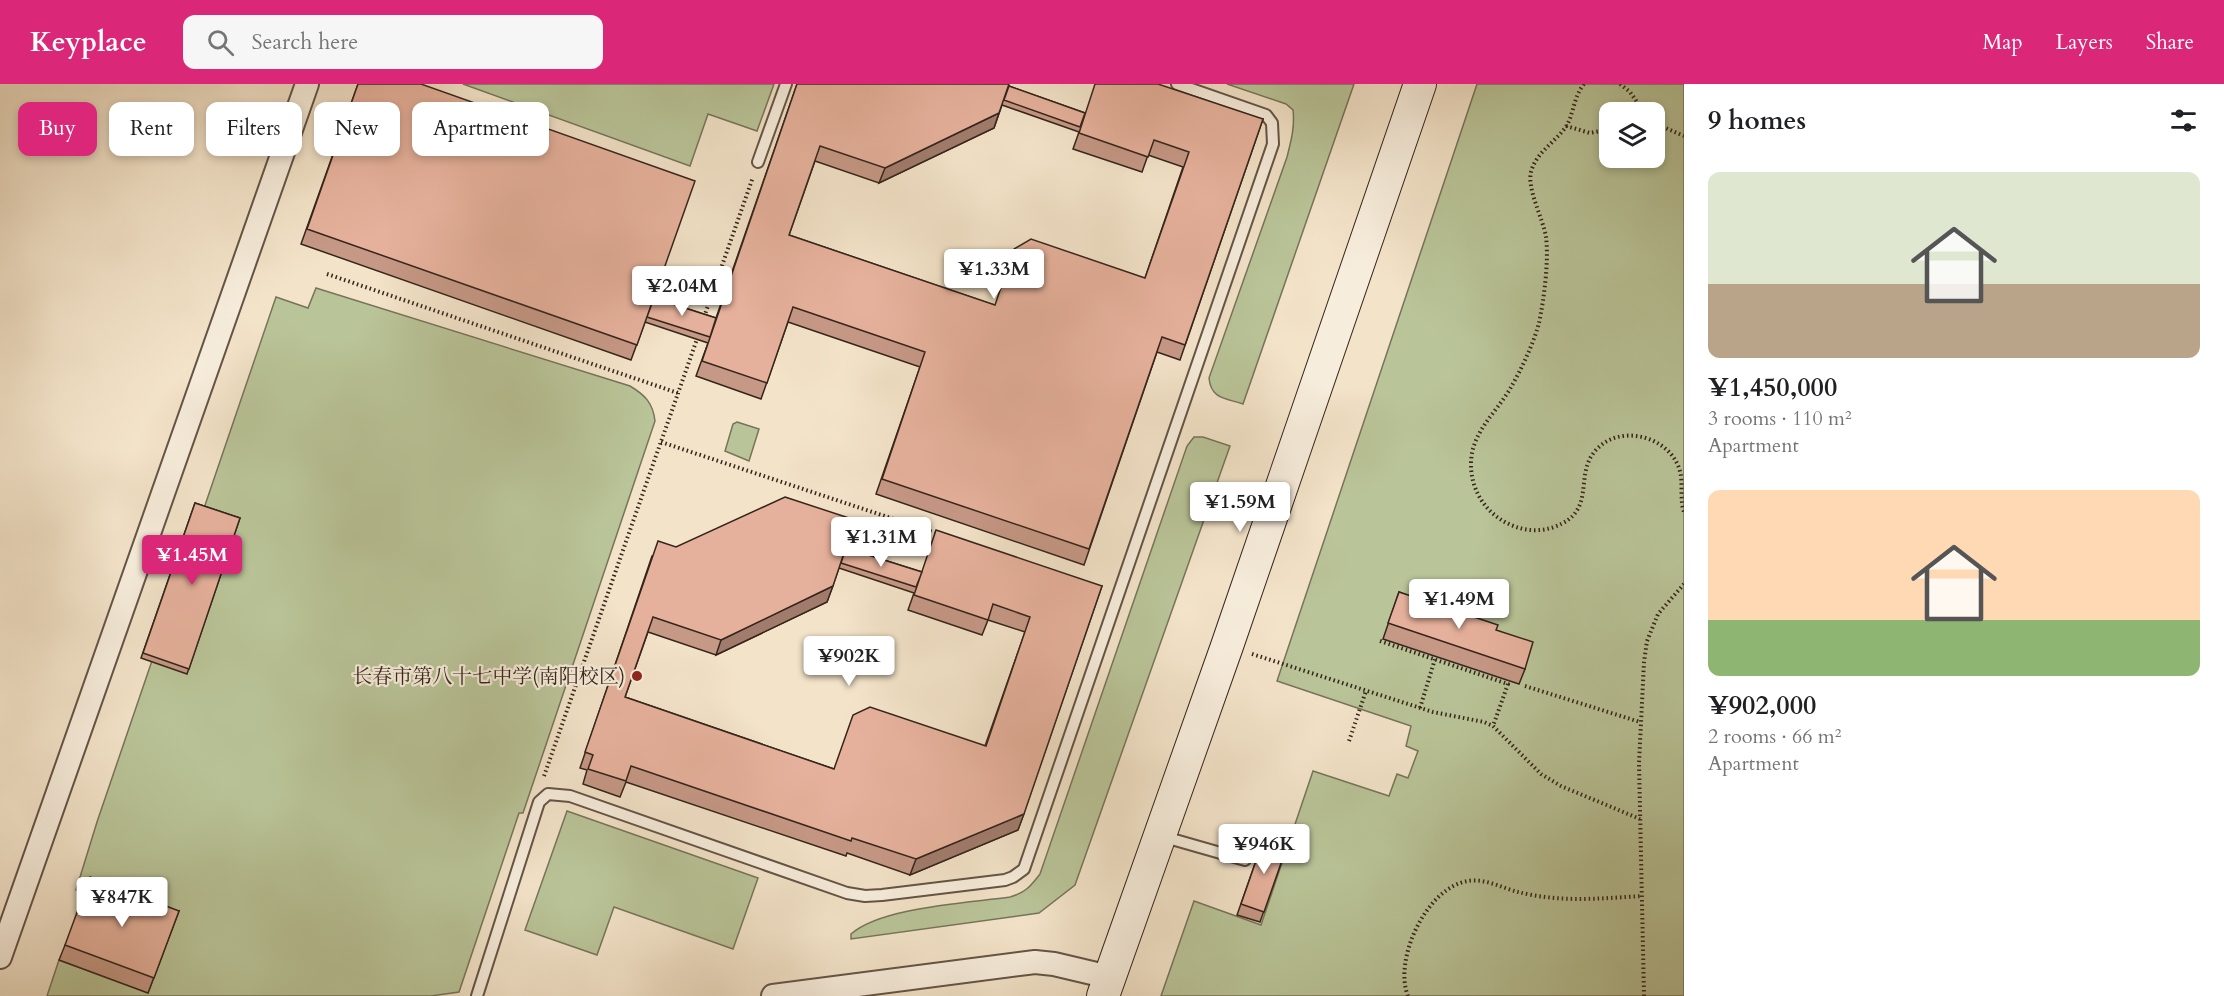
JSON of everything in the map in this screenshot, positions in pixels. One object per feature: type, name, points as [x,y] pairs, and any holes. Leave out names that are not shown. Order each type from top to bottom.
[{"type":"street","points":[[0,957],[307,84]]},
{"type":"street","points":[[773,996],[1035,962],[1054,964],[1106,986],[1227,646],[1420,84]]},
{"type":"lane","points":[[758,162],[786,84]]},
{"type":"lane","points":[[477,996],[536,810],[543,796],[548,794],[562,794],[848,893],[865,896],[1005,880],[1019,874],[1024,869],[1273,144],[1272,123],[1266,115],[1177,84]]},
{"type":"lane","points":[[1160,835],[1245,860]]},
{"type":"path","points":[[1584,84],[1579,91],[1566,126],[1540,156],[1531,172],[1531,183],[1546,240],[1542,309],[1532,341],[1511,388],[1478,436],[1472,453],[1471,466],[1484,506],[1494,515],[1518,527],[1536,531],[1561,525],[1573,516],[1583,499],[1587,465],[1597,448],[1612,437],[1630,435],[1652,440],[1664,447],[1673,457],[1681,474],[1684,512]]},
{"type":"path","points":[[1620,84],[1630,92],[1636,102]]},
{"type":"path","points":[[1566,126],[1590,133],[1599,131]]},
{"type":"path","points":[[1665,129],[1676,135],[1684,136]]},
{"type":"path","points":[[543,796],[544,777],[758,162]]},
{"type":"path","points":[[327,274],[678,393]]},
{"type":"path","points":[[661,442],[941,535]]},
{"type":"path","points":[[1644,996],[1640,722],[1644,662],[1651,627],[1658,614],[1684,584]]},
{"type":"path","points":[[1380,641],[1508,684],[1493,726]]},
{"type":"path","points":[[1227,646],[1420,708],[1484,722],[1493,726],[1541,774],[1561,786],[1640,819]]},
{"type":"path","points":[[1420,708],[1435,660]]},
{"type":"path","points":[[1525,686],[1640,722]]},
{"type":"path","points":[[1349,741],[1366,691]]},
{"type":"path","points":[[1408,996],[1403,981],[1404,965],[1410,942],[1425,914],[1440,896],[1466,881],[1485,882],[1519,892],[1565,899],[1642,896]]},
{"type":"green space","points":[[463,84],[774,84],[757,131],[708,114],[690,166],[549,115],[549,102],[513,102]]},
{"type":"green space","points":[[1227,84],[1354,84],[1243,404],[1216,394],[1210,385],[1209,378],[1287,157],[1292,134],[1293,110],[1286,104]]},
{"type":"green space","points":[[1477,84],[1684,84],[1684,996],[1161,996],[1194,901],[1261,925],[1313,771],[1389,796],[1397,774],[1408,778],[1418,751],[1406,746],[1411,726],[1277,681]]},
{"type":"green space","points":[[316,288],[630,386],[647,400],[654,415],[655,421],[523,813],[519,813],[459,992],[431,996],[47,996],[59,960],[148,993],[173,926],[76,890],[97,822],[276,297],[308,308]]},
{"type":"green space","points":[[737,422],[759,429],[749,461],[725,451],[733,424]]},
{"type":"green space","points":[[1194,437],[1203,437],[1230,446],[1075,885],[1039,913],[851,939],[851,934],[865,925],[903,912],[1010,897],[1027,888],[1040,874],[1187,446]]},
{"type":"green space","points":[[567,811],[758,878],[733,949],[614,907],[597,955],[525,930]]},
{"type":"building","points":[[358,84],[421,84],[472,102],[412,102],[412,156],[549,156],[549,129],[695,181],[637,345],[307,229],[333,156],[400,156],[400,102],[352,102]]},
{"type":"building","points":[[797,84],[1009,84],[999,113],[885,168],[820,146],[789,235],[995,305],[1014,249],[1031,239],[1145,278],[1189,152],[1154,140],[1148,157],[1079,133],[1095,84],[1158,84],[1263,119],[1185,345],[1162,337],[1089,549],[882,479],[925,352],[793,307],[767,383],[702,361]]},
{"type":"building","points":[[1009,86],[1085,113],[1080,127],[1004,100]]},
{"type":"building","points":[[654,298],[716,318],[710,337],[647,317]]},
{"type":"building","points":[[785,497],[855,520],[833,586],[721,640],[653,617],[625,697],[834,769],[853,715],[870,707],[986,746],[1030,617],[993,604],[988,620],[914,595],[936,530],[1102,586],[1024,814],[916,859],[852,838],[851,841],[631,766],[626,781],[588,769],[593,755],[585,752],[658,541],[676,547]]},
{"type":"building","points":[[195,503],[240,518],[189,669],[143,653]]},
{"type":"building","points":[[846,548],[922,572],[916,587],[841,563]]},
{"type":"building","points":[[1399,592],[1498,625],[1496,630],[1533,642],[1525,669],[1388,623]]},
{"type":"building","points":[[1264,838],[1287,846],[1264,912],[1241,904]]},
{"type":"building","points":[[90,877],[179,911],[154,978],[65,945]]},
{"type":"place","name":"长春市第八十七中学(南阳校区)","points":[[637,676]]}]
